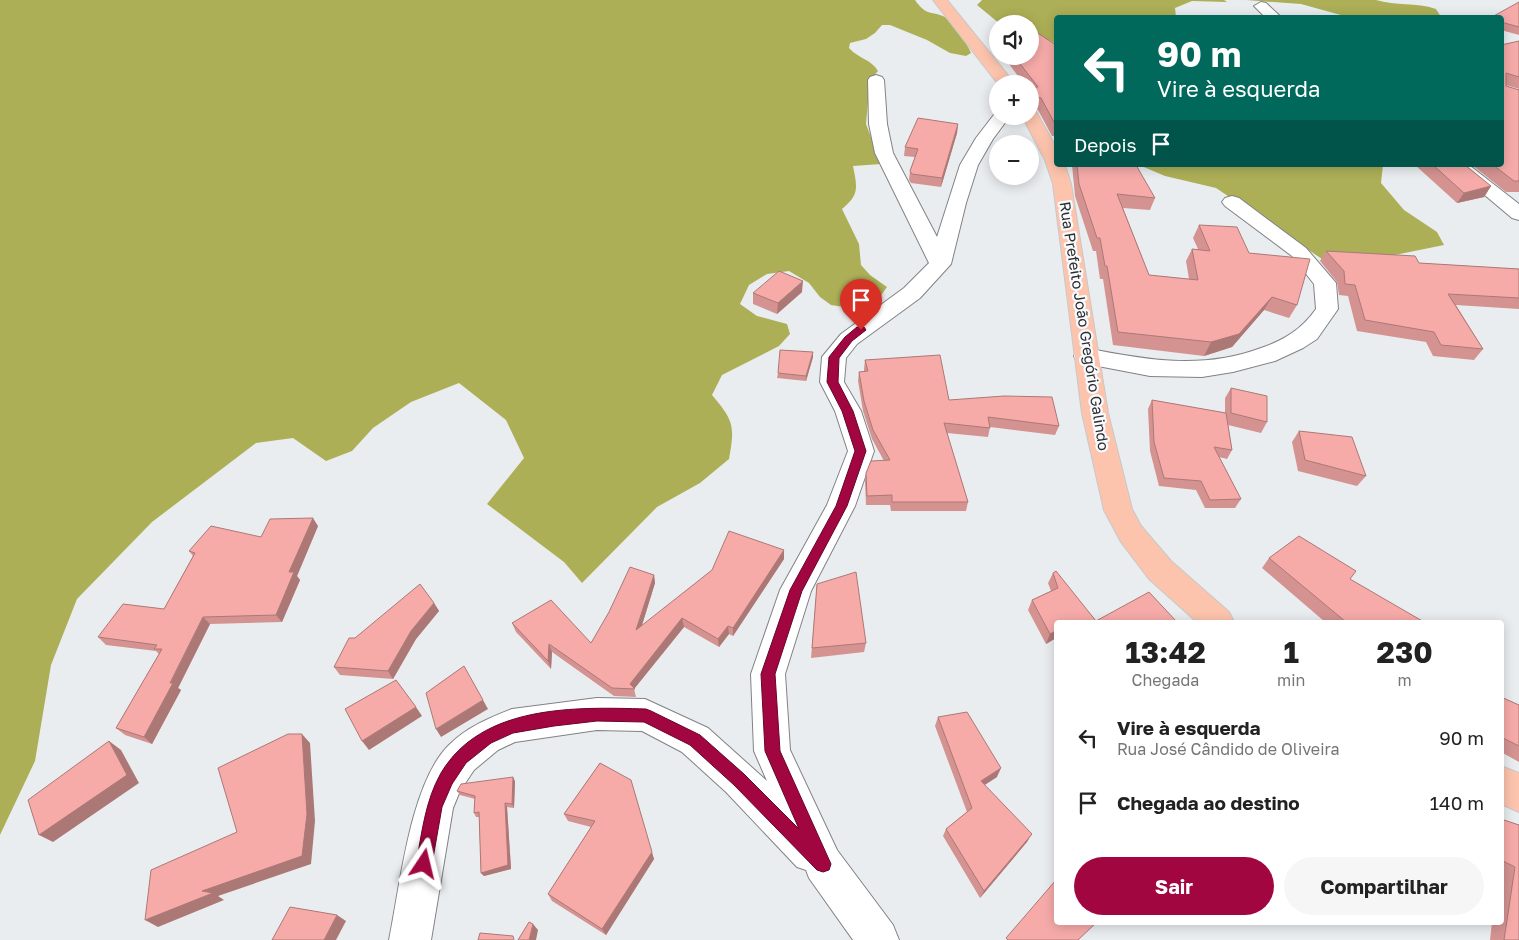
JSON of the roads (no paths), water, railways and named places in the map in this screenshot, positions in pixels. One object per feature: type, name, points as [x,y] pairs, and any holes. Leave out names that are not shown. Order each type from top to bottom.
[{"type":"main road","points":[[940,0],[1000,75]]},
{"type":"main road","name":"Rua Prefeito João Gregório Galindo","points":[[1035,125],[1054,160]]},
{"type":"main road","name":"Rua Prefeito João Gregório Galindo","points":[[1056,167],[1062,184],[1095,412],[1118,510],[1131,534],[1160,570],[1216,620]]},
{"type":"main road","points":[[1504,786],[1519,793]]},
{"type":"street","points":[[1261,6],[1272,15]]},
{"type":"street","points":[[876,80],[878,124],[884,153],[940,264]]},
{"type":"street","points":[[823,864],[772,751],[768,674],[796,590],[842,506],[861,451],[848,411],[832,382],[834,357],[849,339],[912,293],[940,264],[956,203],[969,166],[985,138],[995,125]]},
{"type":"street","points":[[1460,167],[1519,214]]},
{"type":"street","points":[[1086,356],[1129,365],[1189,370],[1252,360],[1285,348],[1307,336],[1327,309],[1325,283],[1299,252],[1232,202]]},
{"type":"street","points":[[410,940],[434,807],[447,778],[461,758],[485,738],[520,725],[597,714],[646,715],[695,740],[739,780],[823,864],[878,940]]}]
